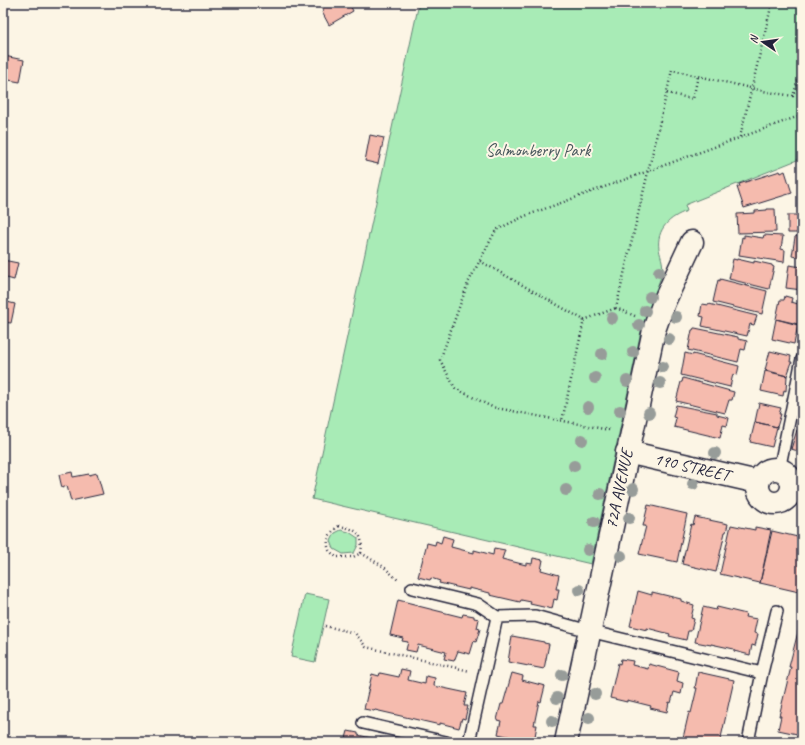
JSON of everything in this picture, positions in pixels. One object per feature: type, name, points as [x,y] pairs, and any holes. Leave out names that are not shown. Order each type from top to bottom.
[{"type":"street","name":"72A AVENUE","points":[[566,742],[654,330],[664,302],[692,242]]},
{"type":"street","name":"190 STREET","points":[[627,452],[758,482]]},
{"type":"street","points":[[775,469],[792,487],[776,503],[766,500],[759,493],[758,482],[762,474],[775,469]]},
{"type":"lane","points":[[792,487],[802,359]]},
{"type":"lane","points":[[412,588],[478,604],[497,617],[535,616],[589,631],[762,673]]},
{"type":"lane","points":[[748,742],[762,673],[777,611]]},
{"type":"lane","points":[[469,742],[497,617]]},
{"type":"lane","points":[[363,723],[446,742]]},
{"type":"path","points":[[740,137],[772,3]]},
{"type":"path","points":[[616,308],[672,70],[768,92],[793,96],[802,68]]},
{"type":"path","points":[[667,93],[693,99],[698,76]]},
{"type":"path","points":[[609,430],[492,407],[455,388],[440,360],[468,283],[496,230],[525,216],[802,115]]},
{"type":"path","points":[[480,261],[584,320]]},
{"type":"path","points":[[584,320],[616,308],[635,316]]},
{"type":"path","points":[[562,421],[584,320]]},
{"type":"path","points":[[339,526],[354,530],[359,534],[362,543],[361,553],[354,557],[336,558],[329,550],[328,540],[333,530],[339,526]]},
{"type":"path","points":[[361,553],[384,567],[397,579],[412,588]]},
{"type":"path","points":[[325,626],[355,633],[366,647],[485,674]]},
{"type":"green space","name":"Salmonberry Park","points":[[419,3],[802,3],[802,158],[685,205],[687,211],[670,220],[662,230],[659,249],[663,270],[641,331],[591,564],[312,499]]},
{"type":"green space","points":[[341,530],[349,532],[358,538],[358,545],[354,553],[343,554],[334,549],[331,541],[335,533]]},
{"type":"green space","points":[[305,594],[329,599],[315,662],[291,657]]},
{"type":"building","points":[[320,3],[349,3],[353,11],[329,25],[322,12],[324,11]]},
{"type":"building","points":[[4,56],[24,60],[20,82],[3,79]]},
{"type":"building","points":[[370,135],[384,138],[378,164],[365,161]]},
{"type":"building","points":[[780,171],[781,173],[785,171],[792,193],[744,208],[737,187],[740,187],[739,184]]},
{"type":"building","points":[[775,209],[776,232],[738,233],[737,214],[755,213],[755,211]]},
{"type":"building","points":[[788,215],[802,215],[802,233],[788,233]]},
{"type":"building","points":[[801,234],[802,258],[792,256],[795,237]]},
{"type":"building","points":[[744,235],[763,238],[764,235],[783,236],[781,249],[785,250],[784,262],[739,255],[742,237],[744,238]]},
{"type":"building","points":[[733,259],[754,263],[754,261],[772,265],[774,267],[769,289],[729,279]]},
{"type":"building","points":[[3,260],[18,263],[14,280],[3,277]]},
{"type":"building","points":[[789,265],[802,267],[802,290],[786,288]]},
{"type":"building","points":[[720,279],[767,291],[762,314],[713,302],[718,280],[720,281]]},
{"type":"building","points":[[785,296],[792,298],[791,302],[802,305],[802,313],[798,324],[776,319],[780,300],[784,300]]},
{"type":"building","points":[[3,301],[15,304],[11,323],[3,322]]},
{"type":"building","points":[[702,304],[709,304],[757,316],[754,325],[750,324],[747,336],[702,326],[704,317],[700,316]]},
{"type":"building","points":[[776,319],[798,325],[794,344],[772,339]]},
{"type":"building","points":[[694,328],[738,337],[738,339],[747,341],[745,350],[741,349],[738,362],[688,350],[692,330]]},
{"type":"building","points":[[770,351],[791,356],[790,362],[792,362],[787,376],[765,370]]},
{"type":"building","points":[[685,353],[739,366],[737,375],[733,374],[730,387],[681,375]]},
{"type":"building","points":[[765,371],[787,376],[786,391],[784,390],[783,396],[761,391]]},
{"type":"building","points":[[683,378],[734,392],[732,400],[729,400],[725,413],[676,401]]},
{"type":"building","points":[[759,403],[781,408],[779,414],[781,414],[777,427],[755,422]]},
{"type":"building","points":[[676,405],[717,413],[717,415],[729,418],[727,426],[723,425],[720,438],[674,427],[676,418],[673,417]]},
{"type":"building","points":[[801,405],[802,426],[798,425],[797,422]]},
{"type":"building","points":[[755,422],[777,427],[772,447],[750,442]]},
{"type":"building","points":[[797,430],[802,431],[802,450],[799,449],[798,451],[791,449]]},
{"type":"building","points":[[72,472],[73,477],[97,473],[103,494],[71,501],[67,486],[62,488],[59,475]]},
{"type":"building","points":[[648,505],[687,514],[677,562],[639,554],[646,526],[643,526]]},
{"type":"building","points":[[695,517],[728,524],[716,572],[682,564],[691,524],[693,525]]},
{"type":"building","points":[[731,525],[755,530],[755,527],[771,530],[760,583],[720,574]]},
{"type":"building","points":[[772,531],[802,538],[802,579],[799,592],[760,583]]},
{"type":"building","points":[[443,536],[453,539],[451,547],[474,553],[474,550],[493,555],[494,548],[505,550],[502,559],[526,565],[526,563],[532,564],[533,558],[543,560],[541,570],[559,575],[556,589],[559,589],[557,600],[554,599],[552,609],[530,604],[531,602],[521,600],[520,602],[469,588],[469,590],[439,583],[440,581],[431,578],[430,580],[418,577],[427,543],[435,545],[436,541],[441,543]]},
{"type":"building","points":[[638,591],[652,595],[652,592],[681,599],[681,601],[694,605],[691,618],[694,619],[691,631],[688,631],[686,640],[647,628],[647,630],[630,626]]},
{"type":"building","points":[[398,600],[462,617],[463,614],[474,616],[474,618],[479,619],[477,628],[480,629],[470,654],[458,651],[454,661],[444,659],[446,652],[418,645],[416,652],[406,650],[408,642],[402,641],[403,638],[390,635]]},
{"type":"building","points":[[703,607],[716,610],[717,607],[746,614],[745,617],[757,619],[754,633],[758,634],[755,646],[752,645],[750,655],[734,651],[734,649],[695,642]]},
{"type":"building","points":[[800,624],[802,624],[802,735],[778,730],[781,716],[779,716],[791,667],[789,667]]},
{"type":"building","points":[[512,636],[549,644],[544,669],[508,662]]},
{"type":"building","points":[[621,659],[633,661],[632,665],[648,669],[649,664],[679,672],[677,681],[683,683],[681,694],[674,692],[671,703],[669,702],[667,712],[627,700],[627,702],[610,698],[618,663],[620,664]]},
{"type":"building","points":[[401,669],[410,671],[408,680],[425,684],[426,676],[435,678],[434,686],[467,693],[464,706],[468,706],[465,719],[462,718],[459,728],[364,709],[372,674],[379,676],[380,673],[399,677]]},
{"type":"building","points":[[698,672],[734,680],[720,742],[685,742],[686,738],[683,738],[689,712],[691,713],[697,688],[695,688]]},
{"type":"building","points":[[512,673],[523,676],[522,680],[545,686],[541,702],[539,701],[534,725],[537,725],[534,742],[498,734],[501,721],[497,720]]},
{"type":"building","points":[[348,731],[358,733],[358,735],[396,742],[345,742]]}]
